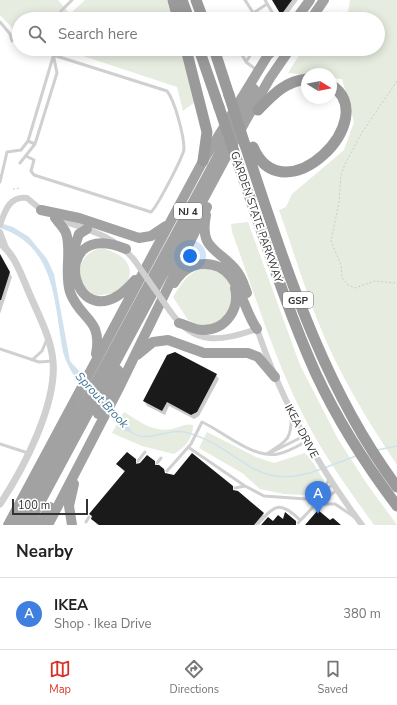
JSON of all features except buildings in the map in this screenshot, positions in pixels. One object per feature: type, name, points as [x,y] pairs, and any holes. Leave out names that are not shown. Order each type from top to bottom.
[{"type":"highway","points":[[173,0],[176,12]]},
{"type":"highway","points":[[182,0],[186,12]]},
{"type":"highway","points":[[196,0],[200,12]]},
{"type":"highway","points":[[301,12],[310,0]]},
{"type":"highway","points":[[316,12],[324,0]]},
{"type":"highway","points":[[188,56],[206,132],[203,161]]},
{"type":"highway","name":"GARDEN STATE PARKWAY","points":[[202,56],[286,301],[306,351],[330,401],[359,451],[397,506]]},
{"type":"highway","name":"GARDEN STATE PARKWAY","points":[[216,56],[306,322],[334,383],[376,457],[397,487]]},
{"type":"highway","points":[[38,525],[53,502],[90,419],[104,377],[147,265],[203,161],[267,56]]},
{"type":"highway","name":"NJ 4","points":[[28,525],[90,419],[104,377],[249,99],[274,56]]},
{"type":"highway","name":"NJ 4","points":[[104,377],[126,353],[128,339],[249,115],[270,78],[286,56]]},
{"type":"highway","points":[[134,358],[207,205],[283,60]]},
{"type":"highway","points":[[258,110],[282,87],[294,81],[301,80]]},
{"type":"highway","points":[[246,142],[263,164],[277,171],[287,172],[299,170],[320,157],[339,134],[346,118],[346,107],[343,97],[337,91]]},
{"type":"highway","points":[[207,205],[204,225],[205,238],[211,248],[239,274],[256,318],[257,329]]},
{"type":"highway","points":[[41,210],[79,218],[139,238],[151,236],[169,224]]},
{"type":"highway","points":[[55,218],[66,234],[71,294],[75,302],[92,322],[96,330],[104,377]]},
{"type":"highway","points":[[68,267],[79,234],[87,229]]},
{"type":"highway","points":[[126,249],[105,243],[92,245],[83,250],[77,259],[74,269],[74,279],[82,292],[98,301],[108,301],[117,298],[126,290],[147,265]]},
{"type":"highway","points":[[157,308],[180,275],[191,267],[200,264],[209,264],[218,266],[230,275],[238,286],[250,319],[257,329]]},
{"type":"highway","points":[[179,323],[196,329],[206,330],[215,328],[226,321],[232,314],[236,300],[230,275]]},
{"type":"highway","points":[[8,525],[74,400],[104,377],[134,358],[152,342],[168,340],[204,353],[248,353],[258,357],[275,377]]},
{"type":"highway","points":[[72,525],[69,512],[70,496],[92,439],[90,419]]},
{"type":"highway","name":"NJ 4","points":[[19,525],[90,419]]},
{"type":"highway","points":[[48,525],[92,439]]},
{"type":"highway","points":[[0,523],[34,476]]},
{"type":"street","points":[[0,225],[8,204],[19,198],[27,198],[41,210],[55,218],[112,239],[126,249],[179,323],[195,335],[212,339],[230,338],[257,329]]},
{"type":"street","points":[[0,232],[6,248],[16,264],[48,338],[53,361],[54,377],[50,399],[28,453],[0,504]]},
{"type":"street","points":[[0,243],[6,248]]},
{"type":"street","name":"IKEA DRIVE","points":[[257,329],[275,377],[291,412],[332,485],[362,525]]},
{"type":"lane","points":[[61,12],[72,0]]},
{"type":"lane","points":[[245,0],[252,12]]},
{"type":"lane","points":[[265,0],[272,12]]},
{"type":"lane","points":[[287,12],[296,0]]},
{"type":"lane","points":[[255,12],[267,4]]},
{"type":"lane","points":[[0,22],[10,34],[12,41]]},
{"type":"lane","points":[[0,182],[7,152],[21,150],[28,141],[53,56]]},
{"type":"lane","points":[[20,163],[35,144],[57,73],[53,56]]},
{"type":"lane","points":[[26,156],[34,160],[31,171],[34,176],[151,212],[160,199],[184,151],[180,126],[171,95],[167,91],[56,56]]},
{"type":"lane","points":[[243,56],[246,62],[254,68],[260,68]]},
{"type":"lane","points":[[246,62],[250,56]]},
{"type":"lane","points":[[28,141],[35,144]]},
{"type":"lane","points":[[32,360],[42,351],[48,338]]},
{"type":"lane","points":[[0,349],[39,362],[53,361]]},
{"type":"lane","points":[[268,452],[281,445],[289,436],[292,428],[291,412]]},
{"type":"lane","points":[[167,471],[190,445],[202,422],[250,449],[272,454],[283,453],[306,438]]},
{"type":"lane","points":[[268,452],[306,438]]},
{"type":"lane","points":[[0,444],[28,453]]},
{"type":"lane","points":[[190,445],[244,486],[264,496],[294,499],[315,496],[332,485]]},
{"type":"lane","points":[[138,461],[145,452]]},
{"type":"lane","points":[[157,463],[161,458]]},
{"type":"lane","points":[[324,490],[329,478]]},
{"type":"lane","points":[[235,488],[244,486]]},
{"type":"lane","points":[[257,525],[272,508],[281,506],[291,511],[299,521],[318,504],[336,491]]},
{"type":"lane","points":[[318,504],[335,504],[356,517]]},
{"type":"lane","points":[[86,522],[89,517]]},
{"type":"path","points":[[397,81],[361,134],[344,164],[341,175],[339,203],[331,241],[341,266],[342,278],[348,285],[355,288],[375,281],[397,283]]},
{"type":"path","points":[[14,190],[20,188]]},
{"type":"shaded area","points":[[0,0],[58,0],[68,12],[12,12],[12,28],[0,15]]},
{"type":"shaded area","points":[[85,0],[167,0],[170,12],[72,12]]},
{"type":"shaded area","points":[[350,0],[397,0],[397,465],[357,402],[327,344],[305,287],[279,210],[286,207],[292,194],[344,150],[354,122],[342,79],[337,79],[337,68],[301,68],[301,74],[288,73],[299,56],[385,56],[385,12],[348,12]]},
{"type":"shaded area","points":[[83,56],[183,56],[195,102],[183,111],[177,87]]},
{"type":"shaded area","points":[[248,222],[300,365],[338,439],[367,484],[397,525],[374,525],[327,457],[302,413],[282,369],[264,323],[232,232],[231,224]]},
{"type":"shaded area","points":[[102,248],[123,258],[129,266],[130,272],[128,282],[121,292],[95,296],[83,283],[80,269],[86,256],[93,251]]},
{"type":"shaded area","points":[[206,268],[218,270],[230,280],[233,291],[233,307],[227,316],[206,327],[188,320],[173,297],[186,278],[195,272]]},
{"type":"shaded area","points":[[124,412],[152,428],[165,430],[185,425],[193,425],[192,434],[188,442],[174,454],[142,446],[112,433]]},
{"type":"shaded area","points":[[207,432],[256,457],[274,463],[305,453],[314,464],[324,481],[321,487],[304,495],[284,494],[260,489],[242,473],[199,448]]},
{"type":"water","points":[[0,223],[13,227],[29,237],[47,259],[54,274],[70,361],[127,424],[132,433],[121,429],[88,394],[73,374],[63,352],[54,296],[49,278],[42,262],[32,248],[18,236],[0,228]]},
{"type":"waterway","name":"Sprout Brook","points":[[131,432],[144,436],[177,431],[184,432],[203,438],[262,473],[278,476],[298,476],[321,469]]},
{"type":"waterway","name":"Sprout Brook","points":[[377,450],[397,446]]},
{"type":"waterway","name":"Sprout Brook","points":[[324,468],[356,456]]},
{"type":"place","name":"IKEA","points":[[318,514]]}]
